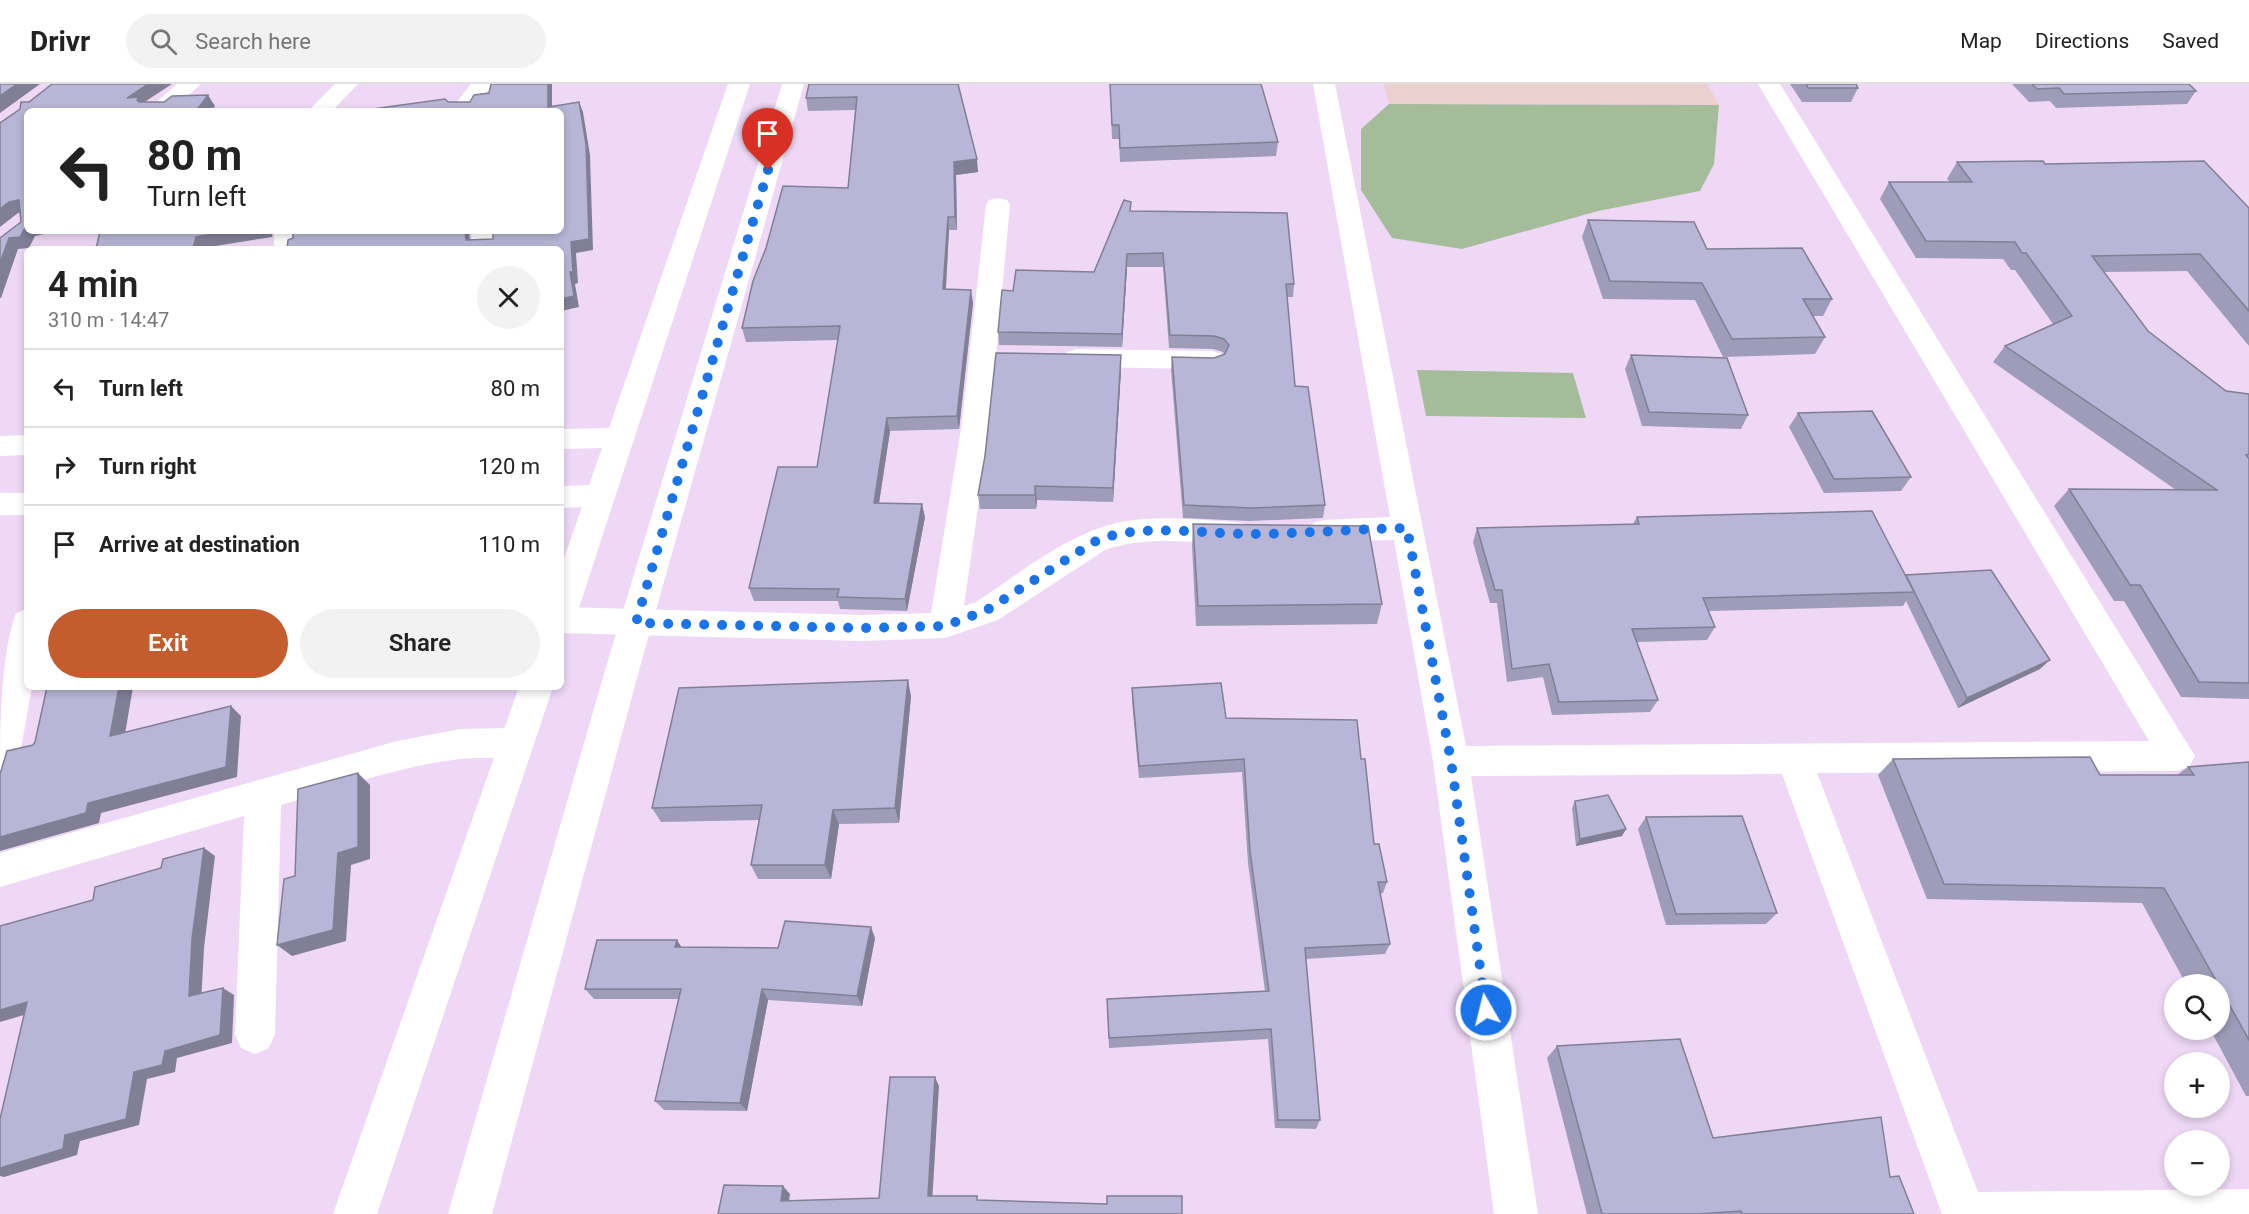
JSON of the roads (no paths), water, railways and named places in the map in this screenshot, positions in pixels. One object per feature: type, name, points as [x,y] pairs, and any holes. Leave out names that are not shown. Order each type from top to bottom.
[{"type":"street","points":[[161,108],[190,84]]},
{"type":"street","points":[[322,108],[347,84]]},
{"type":"street","points":[[463,108],[483,84]]},
{"type":"street","points":[[564,605],[739,84]]},
{"type":"street","points":[[470,1214],[636,623],[793,84]]},
{"type":"street","points":[[1324,84],[1451,761],[1516,1214]]},
{"type":"street","points":[[1451,761],[2177,756],[1769,84]]},
{"type":"street","points":[[945,626],[976,423],[994,356],[998,205]]},
{"type":"street","points":[[1051,357],[1212,360]]},
{"type":"street","points":[[564,439],[619,438]]},
{"type":"street","points":[[0,446],[24,445]]},
{"type":"street","points":[[564,496],[600,496]]},
{"type":"street","points":[[0,504],[24,504]]},
{"type":"street","points":[[1299,532],[1407,528]]},
{"type":"street","points":[[564,620],[861,628],[945,626],[987,610],[1110,534],[1144,531],[1263,533]]},
{"type":"street","points":[[0,765],[24,638]]},
{"type":"street","points":[[354,1214],[535,690]]},
{"type":"street","points":[[0,870],[428,749],[460,744],[516,743]]},
{"type":"street","points":[[1794,759],[1964,1214],[2249,1211]]},
{"type":"street","points":[[255,1034],[263,794]]}]
